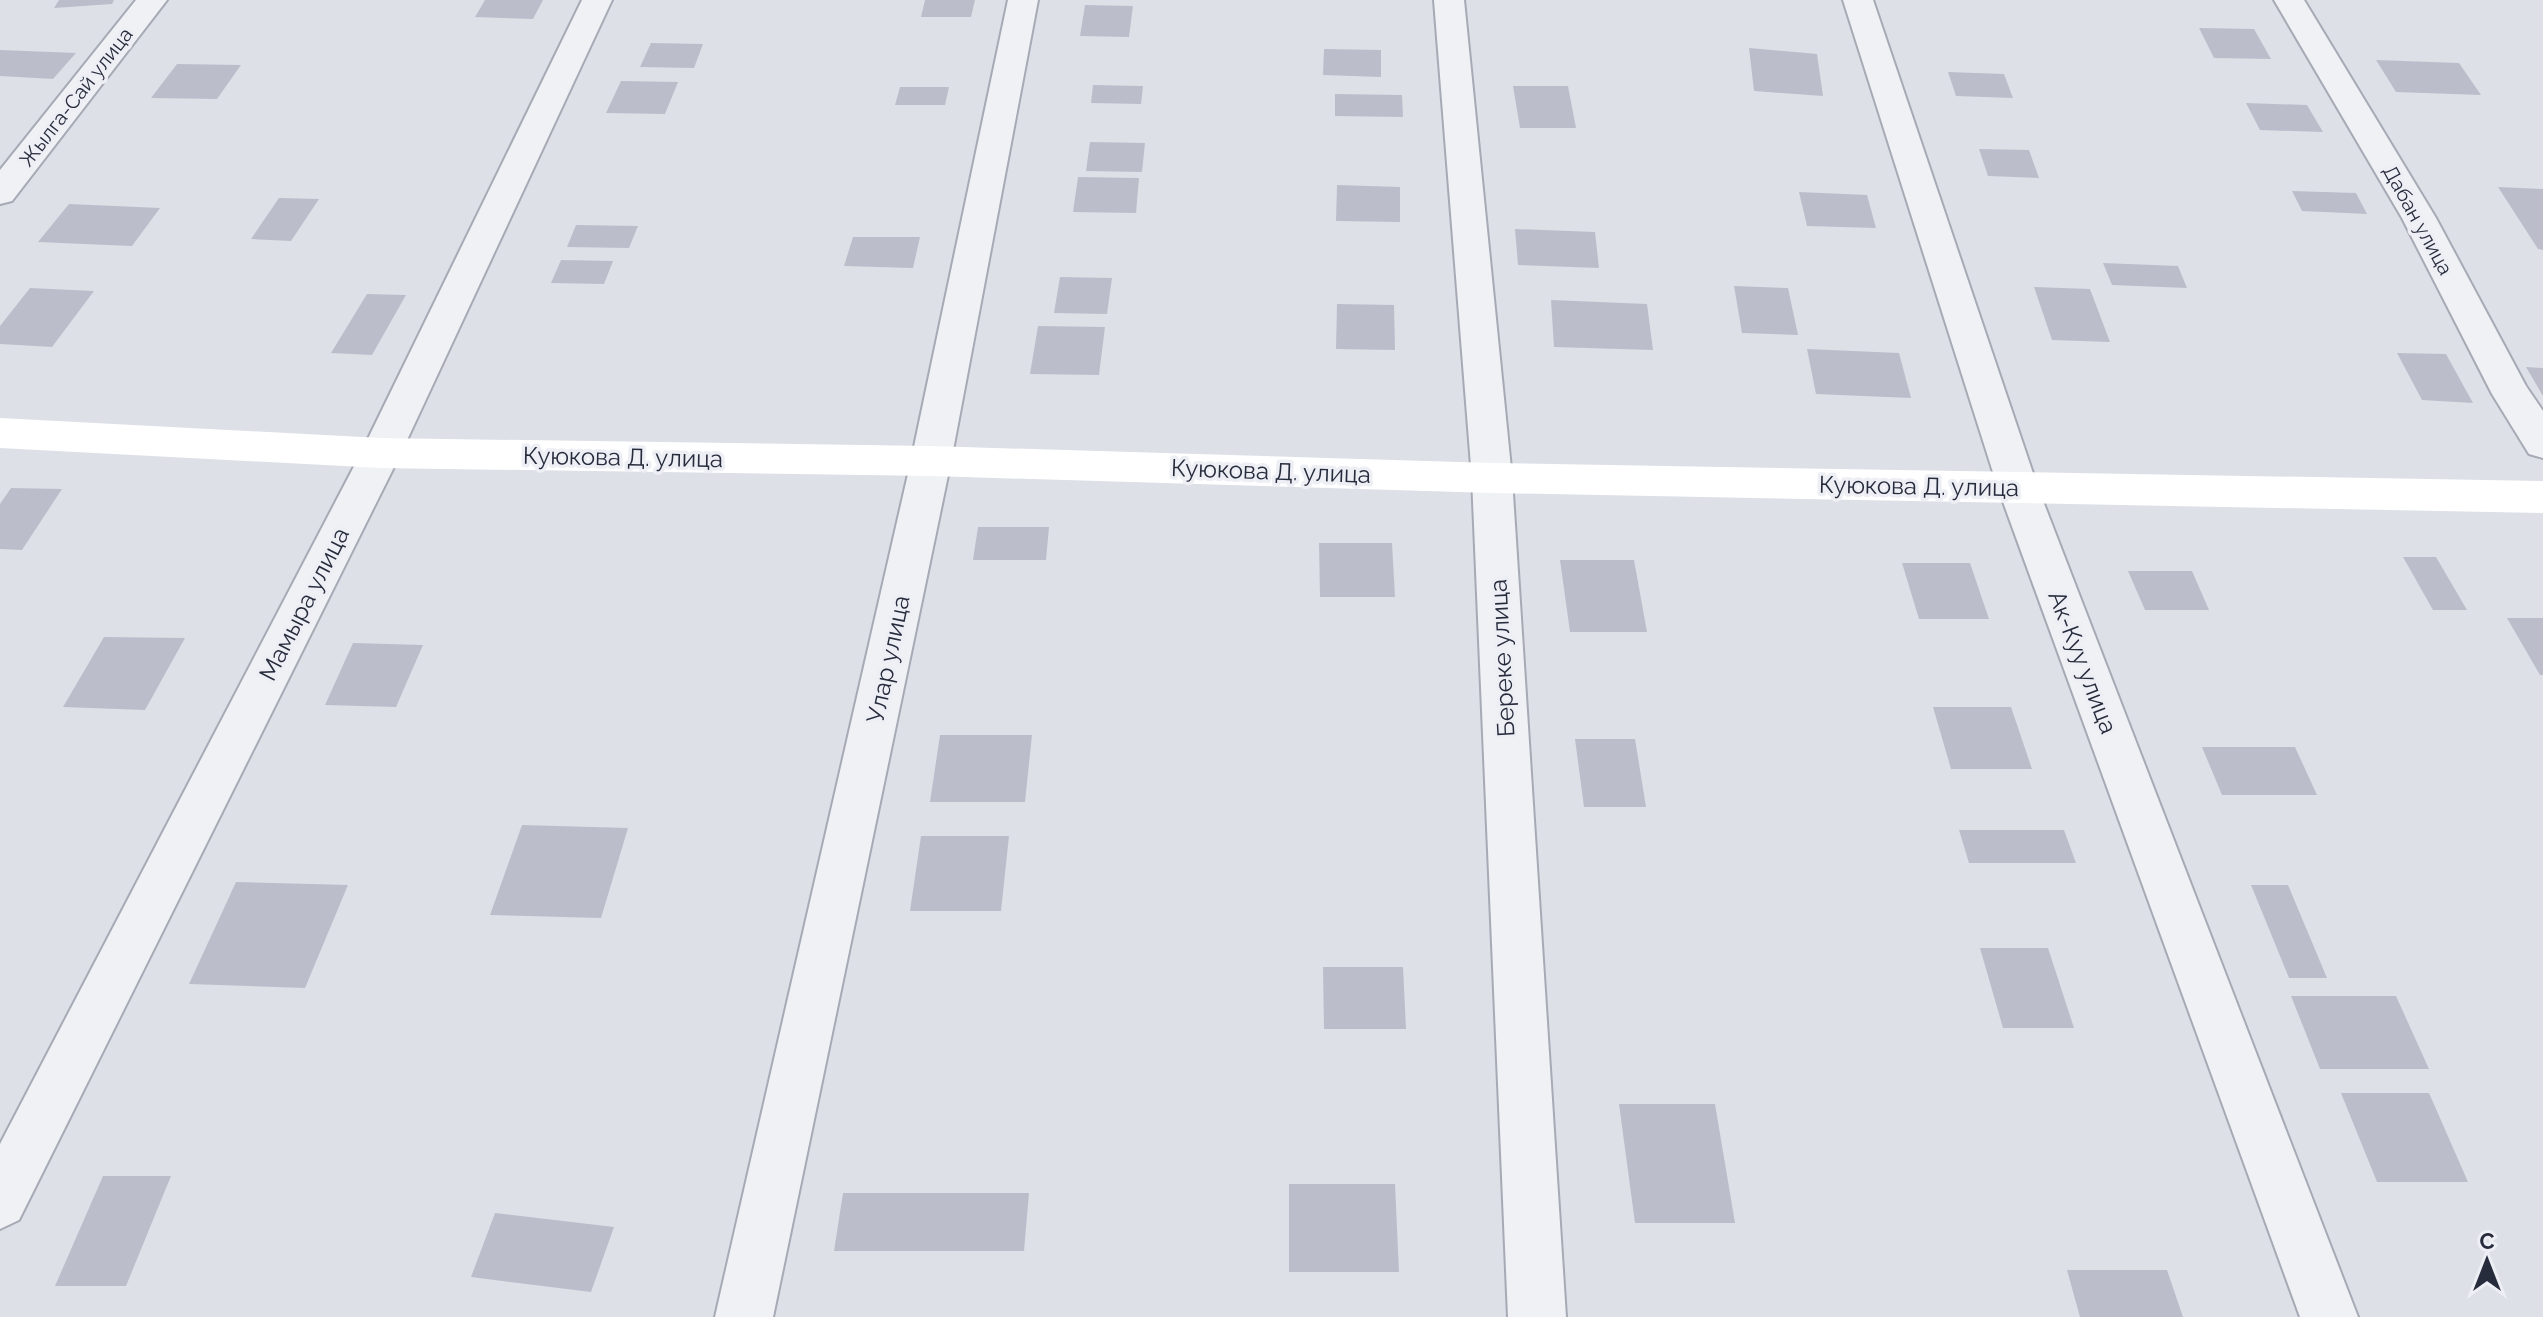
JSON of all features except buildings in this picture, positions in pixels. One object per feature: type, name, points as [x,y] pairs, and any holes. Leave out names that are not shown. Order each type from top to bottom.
[{"type":"street","name":"Жылга-Сай улица","points":[[0,193],[152,0]]},
{"type":"street","name":"Мамыра улица","points":[[0,1201],[381,453],[597,0]]},
{"type":"street","name":"Улар улица","points":[[744,1317],[931,461],[1023,0]]},
{"type":"street","name":"Береке улица","points":[[1449,0],[1492,478],[1537,1317]]},
{"type":"street","name":"Ак-Куу улица","points":[[1858,0],[2018,488],[2329,1317]]},
{"type":"street","name":"Дабан улица","points":[[2289,0],[2419,218],[2511,394],[2543,443]]},
{"type":"street","name":"Куюкова Д. улица","points":[[0,433],[381,453],[931,461],[1492,478],[2543,497]]}]
